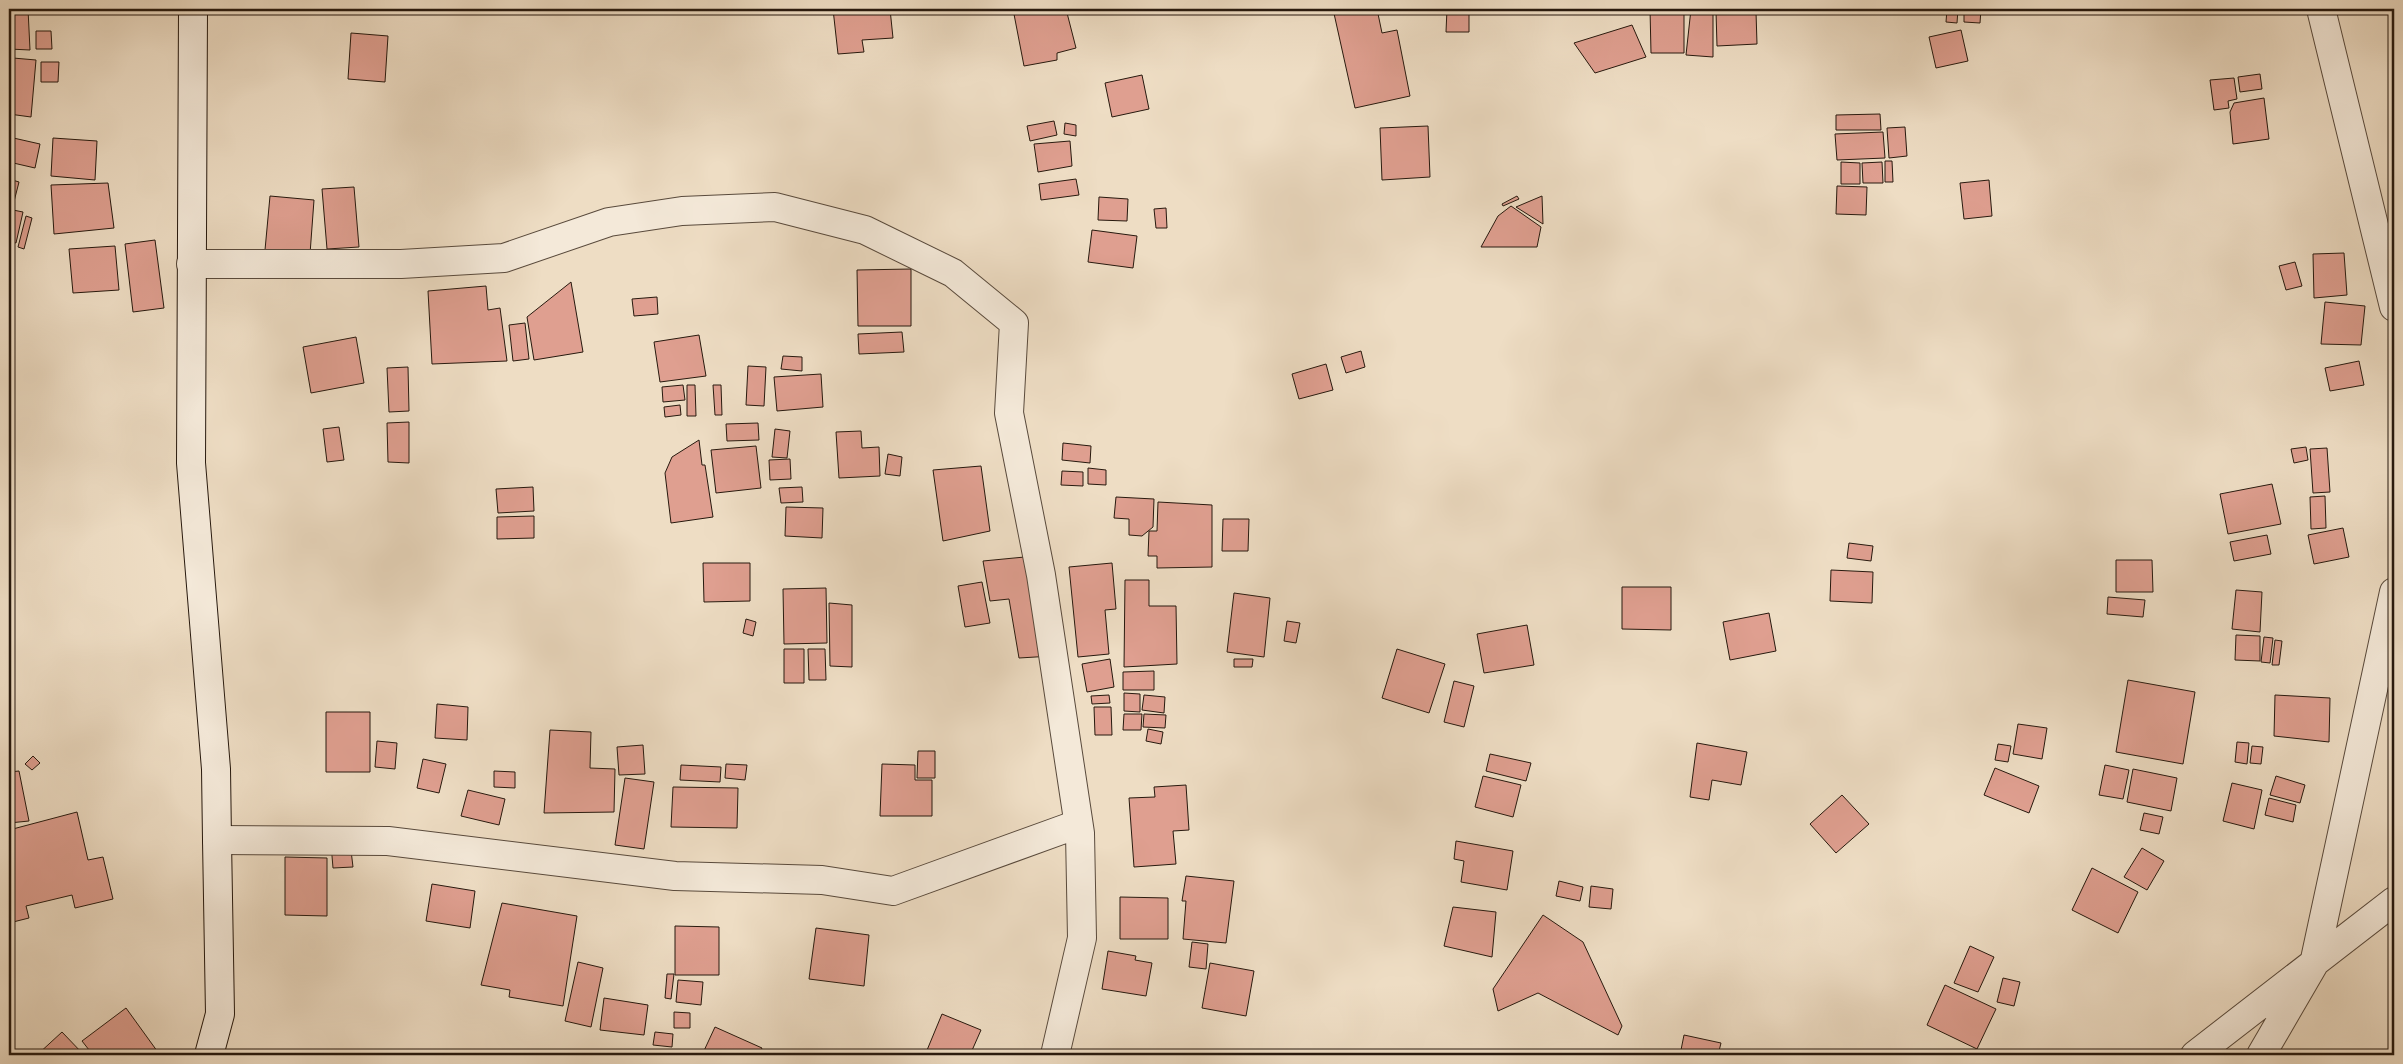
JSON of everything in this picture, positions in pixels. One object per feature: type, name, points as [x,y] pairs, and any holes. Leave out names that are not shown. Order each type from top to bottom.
[{"type":"street","points":[[193,9],[191,463],[216,769],[220,1014],[213,1054]]},
{"type":"street","points":[[2321,9],[2394,307]]},
{"type":"street","points":[[191,264],[401,264],[504,258],[609,222],[682,211],[775,207],[865,230],[953,273],[1014,323],[1009,413],[1041,575],[1078,824],[1082,938],[1055,1055]]},
{"type":"street","points":[[2261,1055],[2314,964],[2394,592]]},
{"type":"street","points":[[217,840],[388,841],[675,876],[822,880],[893,891],[1078,824]]},
{"type":"street","points":[[2195,1055],[2394,901]]},
{"type":"building","points":[[28,9],[30,50],[9,49],[9,10]]},
{"type":"building","points":[[833,9],[890,9],[893,38],[862,40],[864,52],[838,54]]},
{"type":"building","points":[[1013,9],[1066,9],[1076,48],[1057,53],[1057,60],[1024,66]]},
{"type":"building","points":[[1333,9],[1377,9],[1382,33],[1397,30],[1410,96],[1355,108]]},
{"type":"building","points":[[1447,9],[1469,9],[1469,32],[1446,32]]},
{"type":"building","points":[[1650,9],[1684,9],[1684,53],[1651,53]]},
{"type":"building","points":[[1691,9],[1713,9],[1713,57],[1686,55]]},
{"type":"building","points":[[1947,9],[1958,9],[1957,23],[1946,22]]},
{"type":"building","points":[[1964,9],[1981,9],[1980,23],[1964,22]]},
{"type":"building","points":[[1716,11],[1756,12],[1757,44],[1717,46]]},
{"type":"building","points":[[1632,25],[1646,57],[1595,73],[1574,43]]},
{"type":"building","points":[[1961,30],[1968,61],[1936,68],[1929,37]]},
{"type":"building","points":[[36,31],[51,31],[52,49],[36,49]]},
{"type":"building","points":[[351,33],[388,36],[385,82],[348,79]]},
{"type":"building","points":[[13,58],[36,60],[31,117],[9,114]]},
{"type":"building","points":[[41,62],[59,62],[58,82],[41,82]]},
{"type":"building","points":[[2260,74],[2262,89],[2240,92],[2238,77]]},
{"type":"building","points":[[1142,75],[1149,109],[1112,117],[1105,83]]},
{"type":"building","points":[[2234,78],[2237,99],[2228,101],[2229,108],[2214,110],[2210,80]]},
{"type":"building","points":[[2264,98],[2269,139],[2233,144],[2230,112],[2234,103]]},
{"type":"building","points":[[1880,114],[1881,130],[1836,130],[1836,115]]},
{"type":"building","points":[[1054,121],[1057,135],[1030,141],[1027,126]]},
{"type":"building","points":[[1065,123],[1076,125],[1076,136],[1064,134]]},
{"type":"building","points":[[1428,126],[1430,177],[1382,180],[1380,128]]},
{"type":"building","points":[[1905,127],[1907,156],[1889,158],[1887,128]]},
{"type":"building","points":[[1883,132],[1885,158],[1837,160],[1835,134]]},
{"type":"building","points":[[9,137],[40,144],[35,168],[9,162]]},
{"type":"building","points":[[53,138],[97,141],[95,180],[51,176]]},
{"type":"building","points":[[1070,141],[1072,166],[1038,172],[1034,144]]},
{"type":"building","points":[[1885,161],[1892,161],[1893,182],[1885,182]]},
{"type":"building","points":[[1841,162],[1860,163],[1860,184],[1841,184]]},
{"type":"building","points":[[1882,162],[1883,183],[1863,183],[1862,163]]},
{"type":"building","points":[[9,179],[19,182],[9,221]]},
{"type":"building","points":[[1076,179],[1079,195],[1041,200],[1039,184]]},
{"type":"building","points":[[1989,180],[1992,216],[1964,219],[1960,183]]},
{"type":"building","points":[[108,183],[114,228],[54,234],[51,185]]},
{"type":"building","points":[[1837,186],[1867,187],[1866,215],[1836,214]]},
{"type":"building","points":[[354,187],[359,247],[327,249],[322,189]]},
{"type":"building","points":[[270,196],[314,200],[310,254],[265,250]]},
{"type":"building","points":[[1517,196],[1519,199],[1503,206],[1502,204]]},
{"type":"building","points":[[1542,196],[1543,224],[1516,207]]},
{"type":"building","points":[[1099,197],[1128,199],[1127,221],[1098,220]]},
{"type":"building","points":[[1511,206],[1541,227],[1537,247],[1481,247],[1498,216]]},
{"type":"building","points":[[1166,208],[1167,228],[1156,228],[1154,209]]},
{"type":"building","points":[[13,210],[23,212],[16,243],[9,241]]},
{"type":"building","points":[[26,216],[32,218],[24,249],[18,247]]},
{"type":"building","points":[[1092,230],[1137,236],[1133,268],[1088,262]]},
{"type":"building","points":[[155,240],[164,308],[133,312],[125,244]]},
{"type":"building","points":[[115,246],[119,290],[73,293],[69,249]]},
{"type":"building","points":[[2344,253],[2347,295],[2314,298],[2313,254]]},
{"type":"building","points":[[2295,262],[2302,286],[2286,290],[2279,266]]},
{"type":"building","points":[[911,269],[911,326],[858,326],[857,270]]},
{"type":"building","points":[[571,282],[583,352],[534,360],[527,317]]},
{"type":"building","points":[[486,286],[488,310],[500,308],[507,361],[432,364],[428,291]]},
{"type":"building","points":[[657,297],[658,314],[634,316],[632,299]]},
{"type":"building","points":[[2325,302],[2365,306],[2361,345],[2321,344]]},
{"type":"building","points":[[525,323],[529,359],[513,361],[509,325]]},
{"type":"building","points":[[902,332],[904,352],[859,354],[858,334]]},
{"type":"building","points":[[699,335],[706,376],[660,382],[654,342]]},
{"type":"building","points":[[356,337],[364,383],[311,393],[303,347]]},
{"type":"building","points":[[1361,351],[1365,367],[1346,373],[1341,357]]},
{"type":"building","points":[[783,356],[802,357],[802,371],[781,369]]},
{"type":"building","points":[[2359,361],[2364,385],[2330,391],[2325,368]]},
{"type":"building","points":[[1326,364],[1333,390],[1299,399],[1292,374]]},
{"type":"building","points":[[748,366],[766,367],[764,406],[746,405]]},
{"type":"building","points":[[408,367],[409,411],[389,412],[387,368]]},
{"type":"building","points":[[821,374],[823,407],[777,411],[774,377]]},
{"type":"building","points":[[683,385],[685,400],[663,402],[662,387]]},
{"type":"building","points":[[687,385],[695,385],[696,416],[687,416]]},
{"type":"building","points":[[713,385],[721,385],[722,415],[715,415]]},
{"type":"building","points":[[680,405],[681,415],[665,417],[664,407]]},
{"type":"building","points":[[409,422],[409,463],[388,462],[387,423]]},
{"type":"building","points":[[758,423],[759,440],[727,441],[726,424]]},
{"type":"building","points":[[339,427],[344,460],[327,462],[323,429]]},
{"type":"building","points":[[775,429],[790,431],[787,458],[772,457]]},
{"type":"building","points":[[861,431],[862,448],[879,447],[880,476],[839,478],[836,432]]},
{"type":"building","points":[[699,440],[702,465],[705,465],[713,517],[671,523],[665,473],[672,457]]},
{"type":"building","points":[[1063,443],[1091,446],[1090,463],[1062,460]]},
{"type":"building","points":[[756,446],[761,488],[716,493],[711,450]]},
{"type":"building","points":[[2306,447],[2308,460],[2294,463],[2291,449]]},
{"type":"building","points":[[2327,448],[2330,492],[2313,493],[2310,449]]},
{"type":"building","points":[[888,454],[902,457],[900,476],[885,474]]},
{"type":"building","points":[[790,459],[791,479],[770,480],[769,460]]},
{"type":"building","points":[[981,466],[990,531],[943,541],[933,470]]},
{"type":"building","points":[[1088,468],[1106,470],[1106,485],[1088,484]]},
{"type":"building","points":[[1062,471],[1083,472],[1083,486],[1061,485]]},
{"type":"building","points":[[2272,484],[2281,524],[2228,534],[2220,494]]},
{"type":"building","points":[[533,487],[534,511],[498,513],[496,489]]},
{"type":"building","points":[[802,487],[803,502],[781,503],[779,488]]},
{"type":"building","points":[[2325,496],[2326,528],[2311,529],[2310,497]]},
{"type":"building","points":[[1116,497],[1154,499],[1153,527],[1142,536],[1129,535],[1129,519],[1114,518]]},
{"type":"building","points":[[1158,502],[1212,505],[1212,567],[1157,568],[1157,556],[1148,556],[1149,531],[1157,531]]},
{"type":"building","points":[[786,507],[823,508],[822,538],[785,536]]},
{"type":"building","points":[[534,516],[534,538],[497,539],[497,517]]},
{"type":"building","points":[[1223,519],[1249,519],[1248,551],[1222,551]]},
{"type":"building","points":[[2343,528],[2349,557],[2314,564],[2308,535]]},
{"type":"building","points":[[2267,535],[2271,554],[2234,561],[2230,542]]},
{"type":"building","points":[[1849,543],[1873,546],[1871,561],[1847,558]]},
{"type":"building","points":[[1035,556],[1052,656],[1019,658],[1009,599],[990,601],[983,561]]},
{"type":"building","points":[[2116,560],[2152,560],[2153,592],[2116,592]]},
{"type":"building","points":[[703,563],[750,563],[750,601],[704,602]]},
{"type":"building","points":[[1112,563],[1116,609],[1105,610],[1109,654],[1078,657],[1069,567]]},
{"type":"building","points":[[1831,570],[1873,572],[1872,603],[1830,601]]},
{"type":"building","points":[[1125,580],[1149,580],[1149,606],[1176,606],[1177,664],[1124,667]]},
{"type":"building","points":[[982,582],[990,623],[965,627],[958,586]]},
{"type":"building","points":[[1622,587],[1671,587],[1671,630],[1622,629]]},
{"type":"building","points":[[826,588],[827,643],[784,644],[783,589]]},
{"type":"building","points":[[2236,590],[2262,592],[2260,632],[2232,629]]},
{"type":"building","points":[[1234,593],[1270,598],[1264,657],[1227,652]]},
{"type":"building","points":[[2108,597],[2145,600],[2143,617],[2107,614]]},
{"type":"building","points":[[829,603],[852,605],[852,667],[830,666]]},
{"type":"building","points":[[1769,613],[1776,651],[1730,660],[1723,622]]},
{"type":"building","points":[[746,619],[756,622],[753,636],[743,633]]},
{"type":"building","points":[[1287,621],[1300,623],[1296,643],[1284,641]]},
{"type":"building","points":[[1527,625],[1534,665],[1484,673],[1477,634]]},
{"type":"building","points":[[2236,635],[2260,636],[2260,661],[2235,660]]},
{"type":"building","points":[[2264,637],[2273,638],[2270,663],[2261,662]]},
{"type":"building","points":[[2275,640],[2282,641],[2279,665],[2272,665]]},
{"type":"building","points":[[784,649],[804,649],[804,683],[784,683]]},
{"type":"building","points":[[808,649],[825,649],[826,680],[809,680]]},
{"type":"building","points":[[1397,649],[1445,664],[1429,713],[1382,698]]},
{"type":"building","points":[[1110,659],[1114,687],[1087,692],[1082,664]]},
{"type":"building","points":[[1234,659],[1253,659],[1252,667],[1234,667]]},
{"type":"building","points":[[1154,671],[1154,690],[1123,690],[1123,672]]},
{"type":"building","points":[[2128,680],[2195,692],[2183,764],[2116,752]]},
{"type":"building","points":[[1454,681],[1474,686],[1464,727],[1444,722]]},
{"type":"building","points":[[1124,693],[1140,694],[1140,712],[1124,711]]},
{"type":"building","points":[[1109,695],[1110,703],[1092,704],[1091,696]]},
{"type":"building","points":[[1144,695],[1165,697],[1164,713],[1142,710]]},
{"type":"building","points":[[2275,695],[2330,698],[2329,742],[2274,736]]},
{"type":"building","points":[[437,704],[468,707],[467,740],[435,738]]},
{"type":"building","points":[[1094,707],[1111,707],[1112,735],[1095,735]]},
{"type":"building","points":[[326,712],[370,712],[370,772],[326,772]]},
{"type":"building","points":[[1124,714],[1142,714],[1141,730],[1123,730]]},
{"type":"building","points":[[1144,714],[1166,715],[1165,728],[1143,727]]},
{"type":"building","points":[[2018,724],[2047,728],[2042,759],[2013,754]]},
{"type":"building","points":[[1148,729],[1163,732],[1161,744],[1146,741]]},
{"type":"building","points":[[550,730],[591,732],[590,768],[615,769],[614,812],[544,813]]},
{"type":"building","points":[[377,741],[397,743],[395,769],[375,767]]},
{"type":"building","points":[[2237,742],[2249,743],[2247,764],[2235,762]]},
{"type":"building","points":[[1697,743],[1747,752],[1741,785],[1712,780],[1709,800],[1690,797]]},
{"type":"building","points":[[1998,744],[2011,746],[2008,762],[1995,760]]},
{"type":"building","points":[[643,745],[645,774],[619,775],[617,747]]},
{"type":"building","points":[[2252,746],[2263,747],[2261,764],[2250,763]]},
{"type":"building","points":[[918,751],[935,751],[935,778],[917,778]]},
{"type":"building","points":[[1490,754],[1531,763],[1526,781],[1486,771]]},
{"type":"building","points":[[33,756],[40,763],[32,770],[25,764]]},
{"type":"building","points":[[423,759],[446,764],[439,793],[417,788]]},
{"type":"building","points":[[726,764],[747,765],[745,780],[725,778]]},
{"type":"building","points":[[882,764],[915,765],[915,780],[932,780],[932,816],[880,816]]},
{"type":"building","points":[[681,765],[721,767],[720,782],[680,780]]},
{"type":"building","points":[[2105,765],[2129,770],[2123,799],[2099,795]]},
{"type":"building","points":[[1995,768],[2039,786],[2029,813],[1984,795]]},
{"type":"building","points":[[2133,769],[2177,778],[2171,811],[2127,802]]},
{"type":"building","points":[[19,771],[29,821],[9,823],[9,772]]},
{"type":"building","points":[[494,771],[515,772],[515,788],[494,787]]},
{"type":"building","points":[[1483,776],[1521,785],[1513,817],[1475,807]]},
{"type":"building","points":[[2276,776],[2305,785],[2300,803],[2270,795]]},
{"type":"building","points":[[625,778],[654,782],[644,849],[615,845]]},
{"type":"building","points":[[2232,783],[2262,790],[2254,829],[2223,821]]},
{"type":"building","points":[[1186,785],[1189,830],[1173,831],[1176,864],[1134,867],[1129,798],[1155,797],[1154,787]]},
{"type":"building","points":[[673,787],[738,788],[737,828],[671,827]]},
{"type":"building","points":[[468,790],[505,799],[499,825],[461,816]]},
{"type":"building","points":[[1842,795],[1869,824],[1836,853],[1810,824]]},
{"type":"building","points":[[2269,798],[2296,805],[2293,822],[2265,815]]},
{"type":"building","points":[[77,812],[88,860],[103,857],[113,899],[75,908],[72,895],[26,906],[29,918],[9,923],[9,830]]},
{"type":"building","points":[[2144,813],[2163,817],[2159,834],[2140,830]]},
{"type":"building","points":[[1456,841],[1513,851],[1507,890],[1461,882],[1464,861],[1454,859]]},
{"type":"building","points":[[350,842],[353,867],[333,868],[331,844]]},
{"type":"building","points":[[2142,848],[2164,861],[2147,890],[2124,877]]},
{"type":"building","points":[[285,857],[327,858],[327,916],[285,915]]},
{"type":"building","points":[[2092,868],[2138,892],[2118,933],[2072,910]]},
{"type":"building","points":[[1186,876],[1234,881],[1226,943],[1183,939],[1186,901],[1182,901]]},
{"type":"building","points":[[1559,881],[1583,887],[1580,901],[1556,896]]},
{"type":"building","points":[[432,884],[475,891],[470,928],[426,921]]},
{"type":"building","points":[[1591,886],[1613,889],[1611,909],[1589,907]]},
{"type":"building","points":[[1120,897],[1168,898],[1168,939],[1120,939]]},
{"type":"building","points":[[502,903],[577,916],[563,1006],[509,997],[510,990],[481,985]]},
{"type":"building","points":[[1453,907],[1496,912],[1492,957],[1444,946]]},
{"type":"building","points":[[1543,915],[1583,942],[1622,1026],[1618,1035],[1538,993],[1498,1011],[1493,989]]},
{"type":"building","points":[[675,926],[719,927],[719,975],[675,975]]},
{"type":"building","points":[[816,928],[869,935],[864,986],[809,979]]},
{"type":"building","points":[[1192,942],[1208,944],[1206,969],[1189,967]]},
{"type":"building","points":[[1970,946],[1994,957],[1978,992],[1954,983]]},
{"type":"building","points":[[1108,951],[1136,956],[1135,960],[1152,963],[1146,996],[1102,989]]},
{"type":"building","points":[[578,962],[603,968],[591,1027],[565,1021]]},
{"type":"building","points":[[1210,963],[1254,971],[1246,1016],[1202,1008]]},
{"type":"building","points":[[667,974],[674,974],[671,999],[665,998]]},
{"type":"building","points":[[2003,978],[2020,982],[2014,1006],[1997,1002]]},
{"type":"building","points":[[678,980],[703,982],[701,1005],[676,1002]]},
{"type":"building","points":[[1945,985],[1996,1009],[1977,1049],[1927,1025]]},
{"type":"building","points":[[604,998],[648,1005],[644,1035],[600,1030]]},
{"type":"building","points":[[126,1008],[160,1055],[93,1055],[82,1041]]},
{"type":"building","points":[[674,1012],[690,1013],[690,1028],[674,1028]]},
{"type":"building","points":[[942,1014],[981,1030],[970,1055],[925,1055]]},
{"type":"building","points":[[715,1027],[762,1048],[759,1055],[702,1055]]},
{"type":"building","points":[[62,1032],[84,1055],[37,1055]]},
{"type":"building","points":[[655,1032],[673,1034],[672,1047],[653,1045]]},
{"type":"building","points":[[1684,1035],[1721,1043],[1718,1055],[1680,1055]]}]
